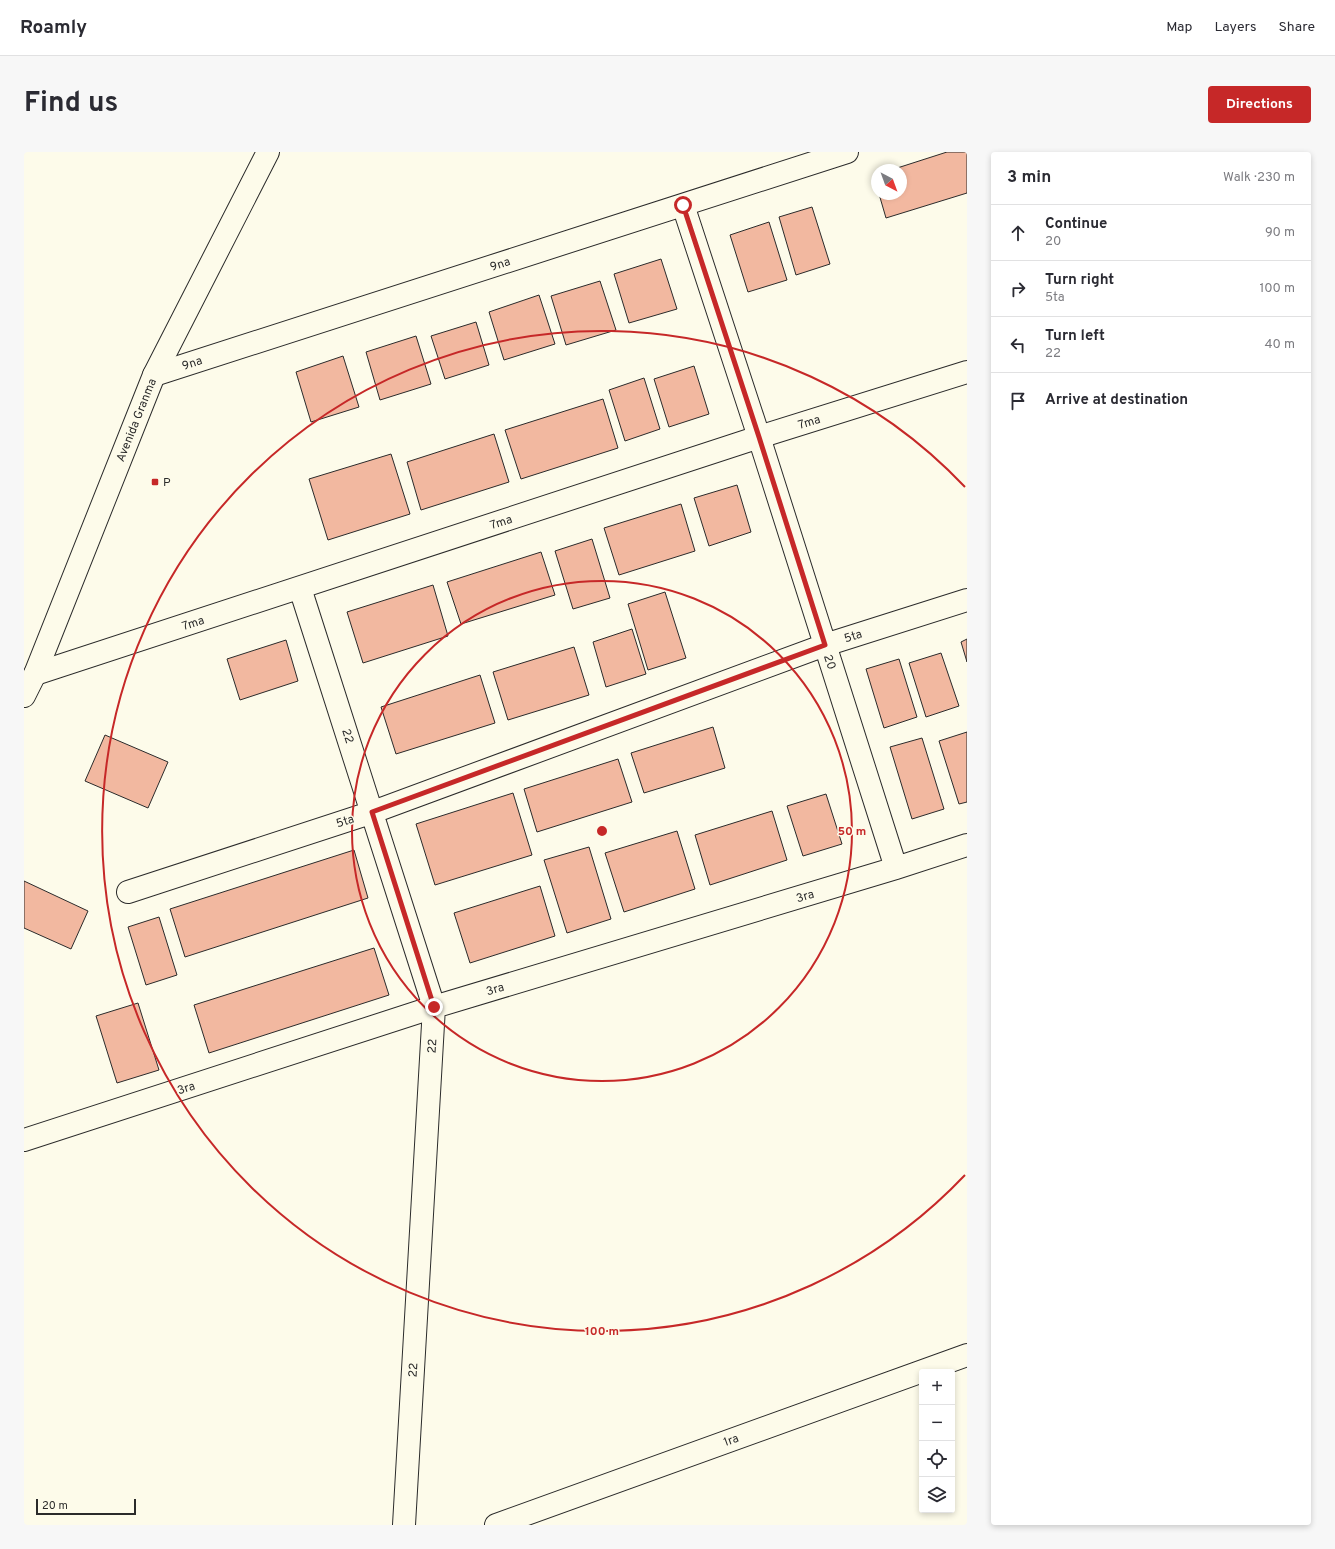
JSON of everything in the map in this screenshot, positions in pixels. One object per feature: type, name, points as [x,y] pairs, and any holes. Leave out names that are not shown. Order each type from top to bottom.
[{"type":"street","name":"Avenida Granma","points":[[24,696],[35,674],[154,375],[268,152]]},
{"type":"street","name":"9na","points":[[154,375],[683,205],[817,156],[847,152]]},
{"type":"street","name":"20","points":[[683,205],[759,437],[896,868]]},
{"type":"street","name":"7ma","points":[[35,674],[759,437],[967,372]]},
{"type":"street","name":"22","points":[[300,588],[434,1007],[404,1525]]},
{"type":"street","name":"5ta","points":[[128,892],[372,812],[825,645],[967,600]]},
{"type":"street","name":"3ra","points":[[24,1140],[434,1007],[896,868],[967,845]]},
{"type":"street","name":"1ra","points":[[496,1525],[967,1355]]},
{"type":"building","points":[[947,152],[967,152],[967,193],[886,218],[881,200],[907,200],[907,165]]},
{"type":"building","points":[[812,207],[830,264],[796,275],[779,217]]},
{"type":"building","points":[[769,222],[787,280],[748,292],[730,235]]},
{"type":"building","points":[[661,259],[677,309],[629,323],[614,274]]},
{"type":"building","points":[[600,281],[616,330],[566,345],[551,296]]},
{"type":"building","points":[[539,295],[555,344],[504,360],[489,312]]},
{"type":"building","points":[[476,322],[489,365],[445,379],[431,336]]},
{"type":"building","points":[[416,336],[431,384],[380,400],[366,352]]},
{"type":"building","points":[[343,356],[359,407],[311,422],[296,372]]},
{"type":"building","points":[[694,366],[709,414],[669,427],[654,379]]},
{"type":"building","points":[[644,378],[660,429],[625,441],[609,390]]},
{"type":"building","points":[[603,399],[618,448],[521,479],[505,430]]},
{"type":"building","points":[[494,434],[509,482],[421,510],[407,462]]},
{"type":"building","points":[[391,454],[410,514],[328,540],[309,479]]},
{"type":"building","points":[[737,485],[751,532],[709,546],[694,498]]},
{"type":"building","points":[[681,504],[695,551],[619,575],[604,528]]},
{"type":"building","points":[[592,539],[610,598],[573,609],[555,551]]},
{"type":"building","points":[[541,552],[555,595],[461,624],[447,582]]},
{"type":"building","points":[[433,585],[448,636],[363,663],[347,612]]},
{"type":"building","points":[[665,592],[686,658],[648,670],[628,604]]},
{"type":"building","points":[[632,629],[646,674],[606,687],[593,642]]},
{"type":"building","points":[[967,639],[967,662],[961,642]]},
{"type":"building","points":[[286,640],[298,681],[240,700],[227,659]]},
{"type":"building","points":[[574,647],[589,695],[508,720],[493,672]]},
{"type":"building","points":[[941,653],[959,706],[926,717],[909,663]]},
{"type":"building","points":[[899,659],[917,717],[884,728],[866,669]]},
{"type":"building","points":[[480,675],[495,723],[396,754],[381,707]]},
{"type":"building","points":[[713,727],[725,768],[644,793],[631,753]]},
{"type":"building","points":[[967,732],[967,802],[959,804],[939,741]]},
{"type":"building","points":[[105,735],[168,762],[148,808],[85,781]]},
{"type":"building","points":[[922,738],[944,809],[912,819],[890,747]]},
{"type":"building","points":[[618,759],[632,802],[537,832],[524,789]]},
{"type":"building","points":[[513,793],[532,855],[435,885],[416,824]]},
{"type":"building","points":[[826,794],[842,844],[803,856],[787,806]]},
{"type":"building","points":[[772,811],[787,860],[710,885],[695,835]]},
{"type":"building","points":[[677,831],[695,889],[624,912],[605,853]]},
{"type":"building","points":[[589,847],[611,919],[567,933],[544,860]]},
{"type":"building","points":[[354,850],[368,898],[185,957],[170,909]]},
{"type":"building","points":[[24,881],[88,911],[71,949],[24,928]]},
{"type":"building","points":[[540,886],[555,936],[470,963],[454,913]]},
{"type":"building","points":[[159,917],[177,975],[146,985],[128,927]]},
{"type":"building","points":[[374,948],[389,995],[209,1053],[194,1005]]},
{"type":"building","points":[[138,1003],[159,1070],[117,1083],[96,1016]]},
{"type":"place","name":"P","points":[[155,482]]},
{"type":"route","points":[[434,1007],[372,812],[825,645],[683,205]]}]
